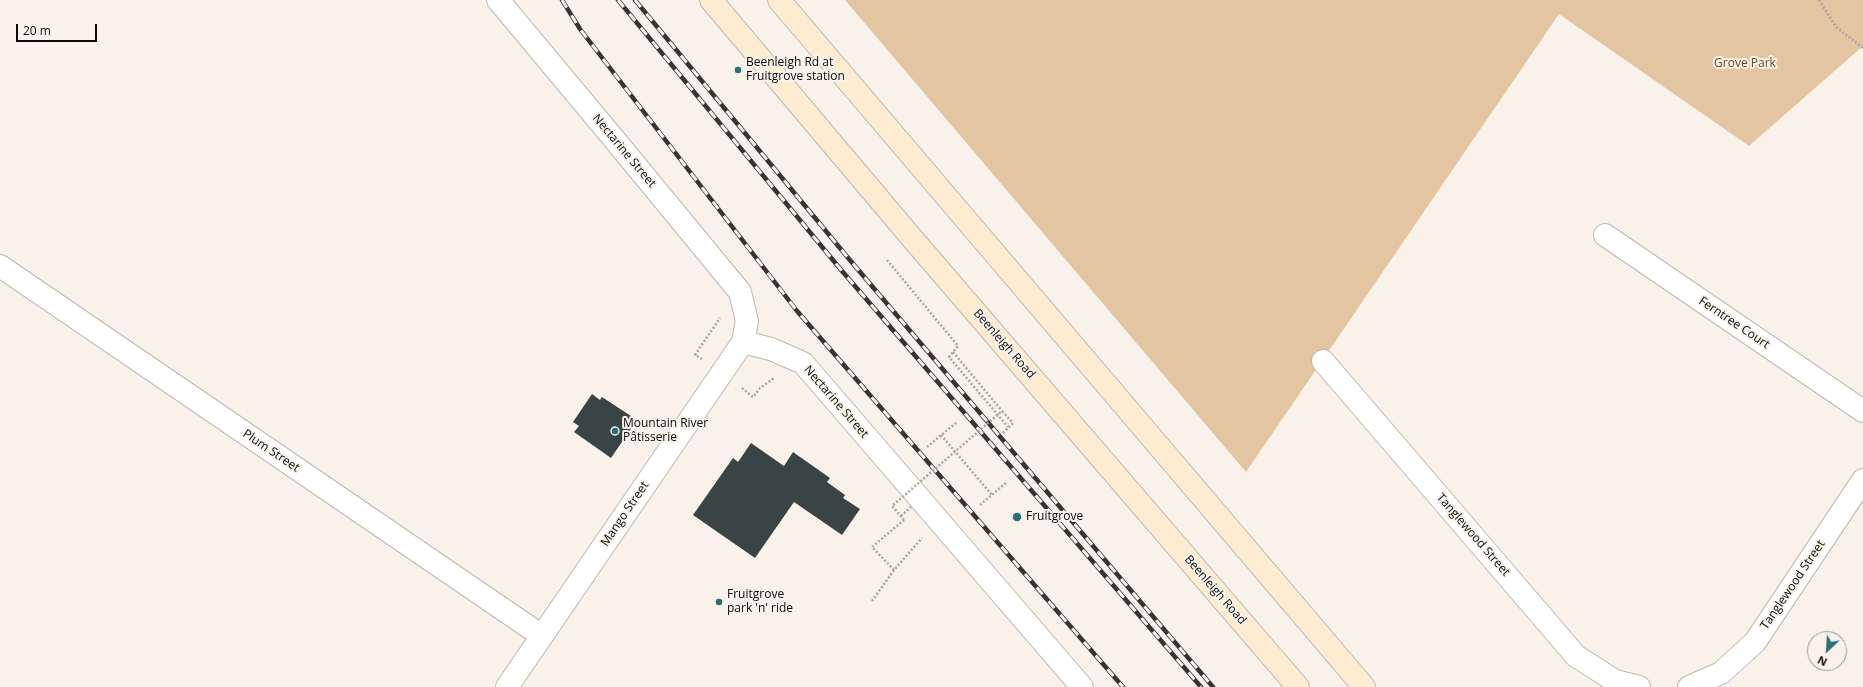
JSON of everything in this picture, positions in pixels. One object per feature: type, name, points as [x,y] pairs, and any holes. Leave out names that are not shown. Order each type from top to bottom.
[{"type":"main road","name":"Beenleigh Road","points":[[711,0],[911,237],[1298,687]]},
{"type":"main road","points":[[779,0],[1364,687]]},
{"type":"street","name":"Nectarine Street","points":[[498,0],[740,292],[747,321],[743,342],[771,349],[803,363],[1082,687]]},
{"type":"street","name":"Ferntree Court","points":[[1605,234],[1863,411]]},
{"type":"street","name":"Plum Street","points":[[0,266],[542,636]]},
{"type":"street","name":"Mango Street","points":[[507,687],[743,342]]},
{"type":"street","name":"Tanglewood Street","points":[[1323,361],[1576,656],[1615,681],[1639,687]]},
{"type":"street","name":"Tanglewood Street","points":[[1689,687],[1721,673],[1755,642],[1863,480]]},
{"type":"path","points":[[1819,0],[1836,27],[1863,48]]},
{"type":"path","points":[[887,260],[958,346],[949,357],[1008,427]]},
{"type":"path","points":[[721,316],[695,355],[722,373],[753,397],[760,388],[777,378]]},
{"type":"path","points":[[953,352],[1013,423],[1003,433]]},
{"type":"path","points":[[906,519],[901,516],[892,506],[1002,411]]},
{"type":"path","points":[[927,446],[957,422]]},
{"type":"path","points":[[941,435],[992,495]]},
{"type":"path","points":[[980,505],[1007,482]]},
{"type":"path","points":[[892,500],[906,519]]},
{"type":"path","points":[[901,516],[911,507],[915,511]]},
{"type":"path","points":[[894,570],[872,547],[906,519]]},
{"type":"path","points":[[872,601],[894,570],[923,536],[928,542]]},
{"type":"green space","name":"Grove Park","points":[[845,0],[1863,0],[1863,46],[1749,146],[1559,14],[1246,472]]},
{"type":"building","points":[[592,394],[600,400],[602,397],[637,420],[611,458],[574,432],[579,426],[573,422]]},
{"type":"building","points":[[751,443],[784,466],[793,452],[830,478],[827,482],[845,495],[843,498],[860,509],[842,535],[794,502],[755,558],[693,515],[733,458],[738,462]]},
{"type":"railway","points":[[562,0],[580,29],[797,311],[1123,687]]},
{"type":"railway","points":[[618,0],[842,271],[1201,687]]},
{"type":"railway","points":[[635,0],[849,259],[1213,687]]},
{"type":"place","name":"Beenleigh Rd at Fruitgrove station","points":[[738,70]]},
{"type":"place","name":"Mountain River Pâtisserie","points":[[615,431]]},
{"type":"place","name":"Fruitgrove","points":[[1017,517]]},
{"type":"place","name":"Fruitgrove park 'n' ride","points":[[719,602]]}]
